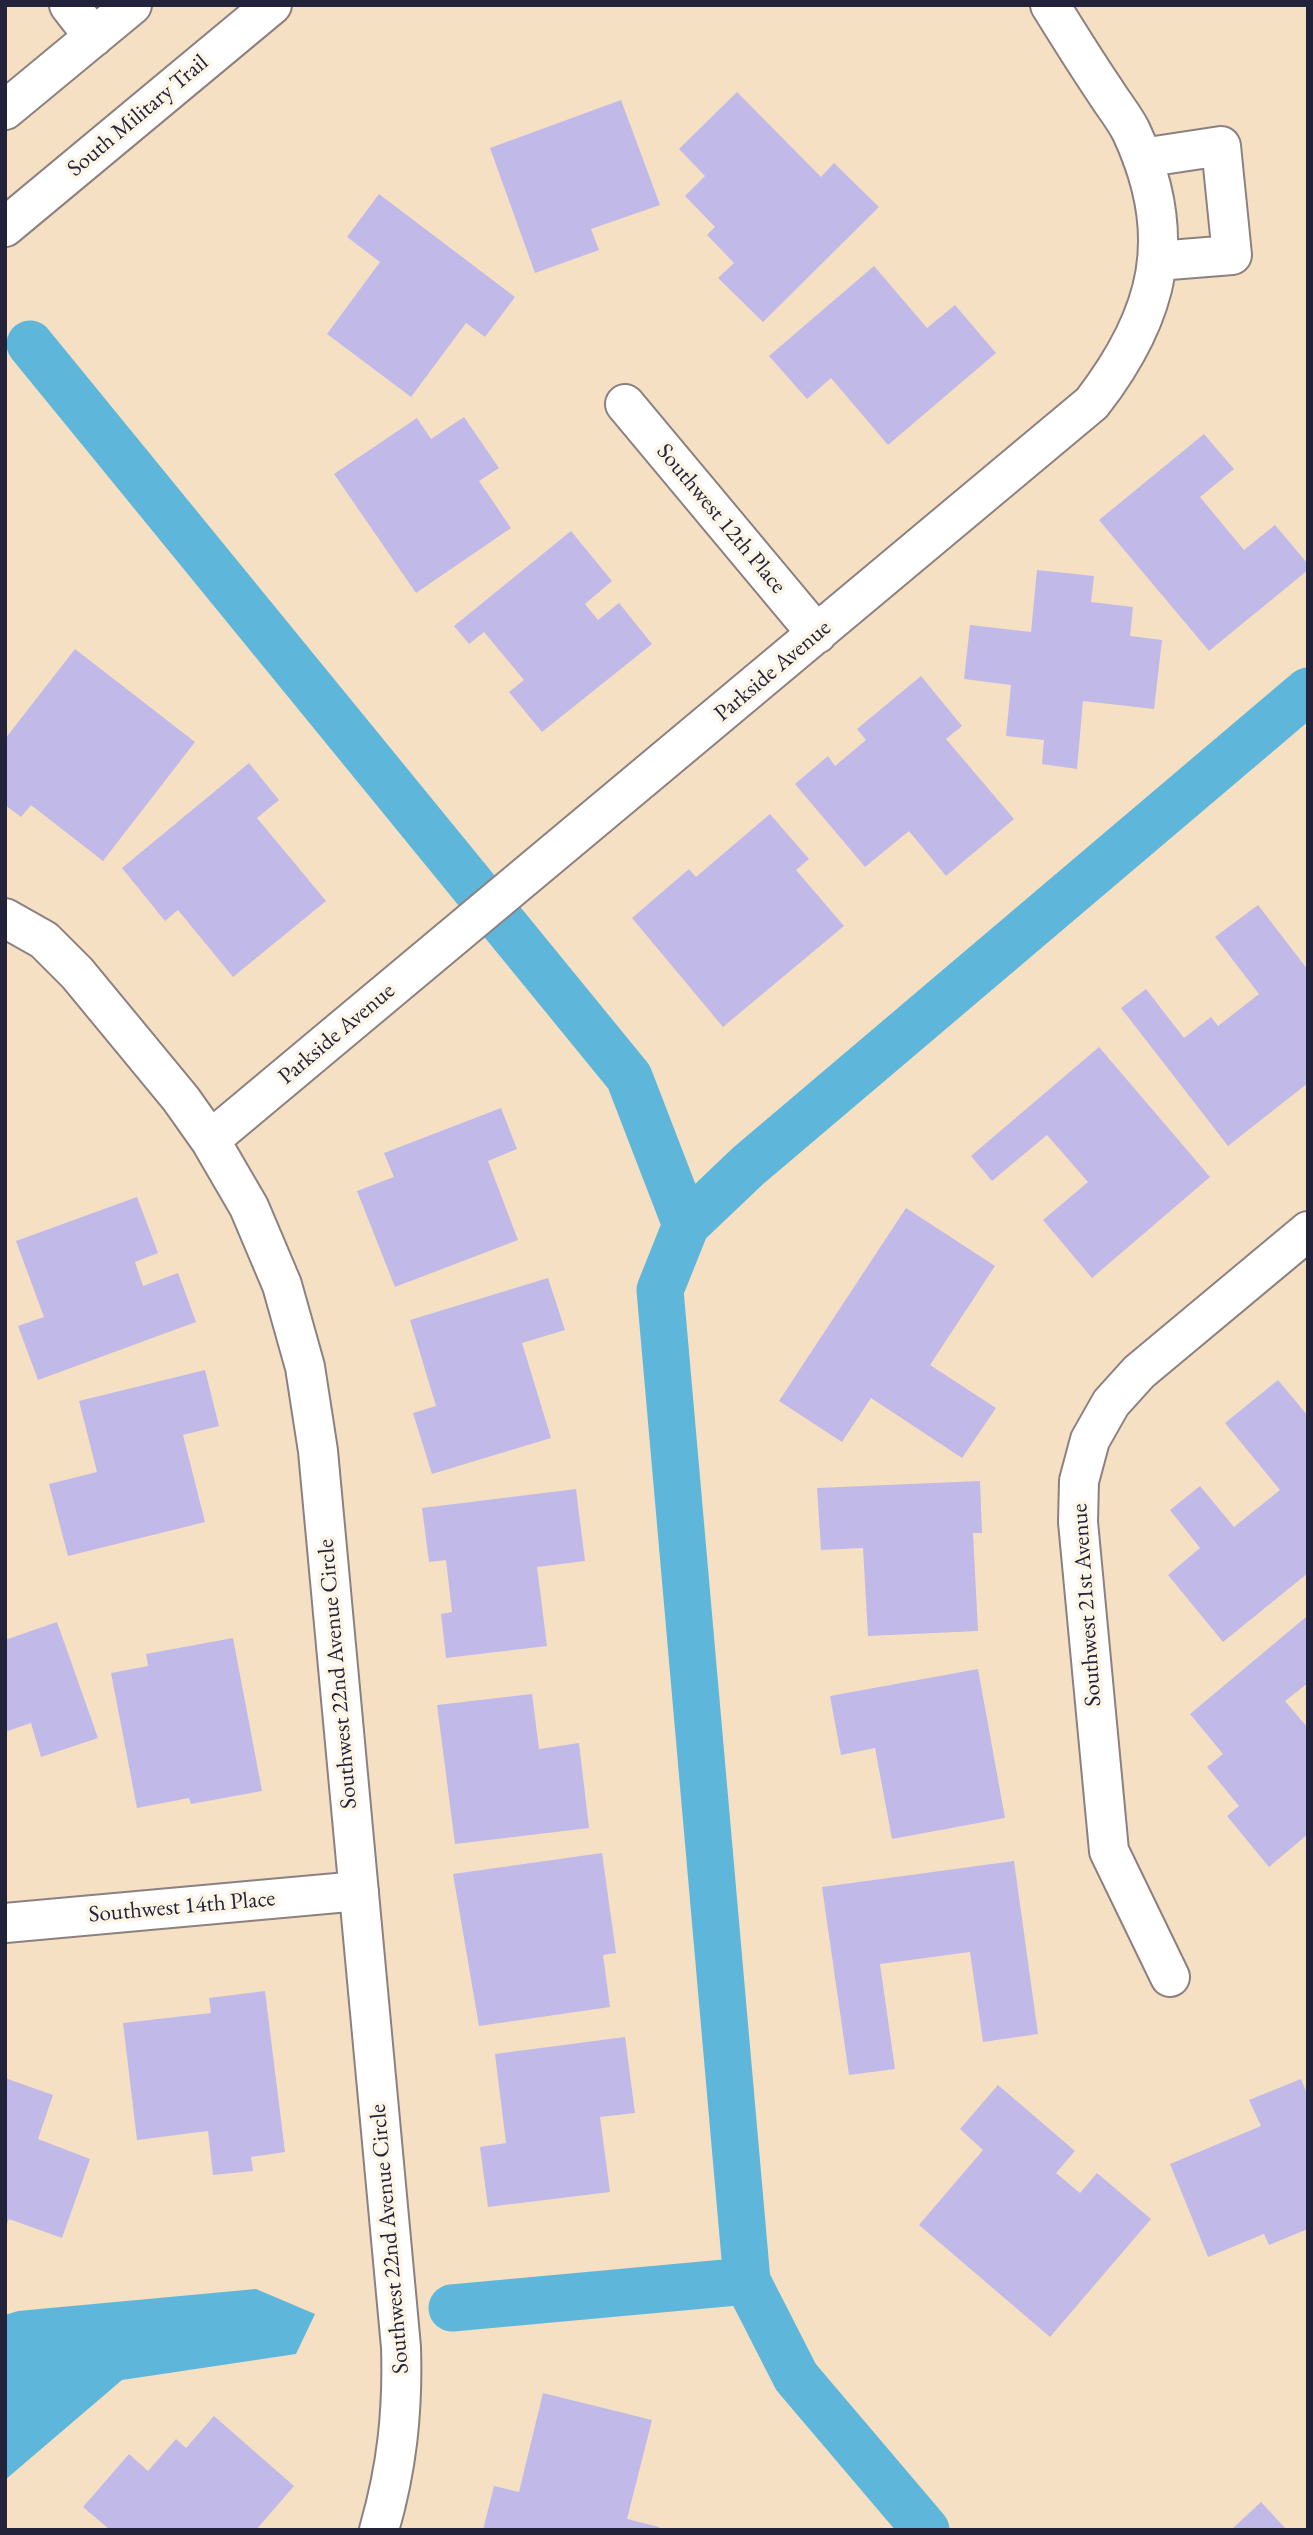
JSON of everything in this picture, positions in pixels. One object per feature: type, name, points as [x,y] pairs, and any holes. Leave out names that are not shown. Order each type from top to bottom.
[{"type":"street","points":[[69,5],[94,37]]},
{"type":"street","points":[[5,110],[132,5]]},
{"type":"street","name":"South Military Trail","points":[[5,227],[272,5]]},
{"type":"street","name":"Parkside Avenue","points":[[210,1140],[1092,403],[1122,364],[1144,320],[1157,261],[1157,223],[1149,174],[1119,112],[1050,5]]},
{"type":"street","points":[[1142,158],[1221,146],[1232,255],[1157,261]]},
{"type":"street","name":"Southwest 12th Place","points":[[625,404],[817,634]]},
{"type":"street","name":"Southwest 22nd Avenue Circle","points":[[5,918],[44,940],[77,973],[181,1099],[210,1140],[249,1207],[282,1286],[305,1367],[318,1451],[401,2347],[399,2445],[379,2530]]},
{"type":"street","name":"Southwest 21st Avenue","points":[[1170,1977],[1109,1851],[1078,1522],[1079,1481],[1090,1440],[1111,1403],[1130,1382],[1308,1231]]},
{"type":"street","name":"Southwest 14th Place","points":[[5,1923],[359,1891]]},
{"type":"water","points":[[256,2289],[315,2314],[296,2354],[122,2380],[5,2480],[5,2315],[18,2311]]},
{"type":"building","points":[[737,92],[821,177],[834,163],[879,207],[763,322],[718,278],[734,263],[707,235],[715,227],[685,196],[705,176],[679,149]]},
{"type":"building","points":[[621,100],[660,205],[591,229],[599,250],[535,273],[490,148]]},
{"type":"building","points":[[379,194],[515,297],[485,337],[466,323],[411,397],[327,334],[380,262],[347,237]]},
{"type":"building","points":[[874,266],[927,328],[955,305],[996,353],[888,445],[831,378],[807,399],[769,356]]},
{"type":"building","points":[[464,417],[499,468],[479,481],[511,528],[416,593],[334,474],[417,418],[431,439]]},
{"type":"building","points":[[1204,434],[1234,469],[1200,497],[1244,550],[1275,525],[1308,564],[1308,570],[1209,651],[1099,520]]},
{"type":"building","points":[[571,531],[612,581],[585,604],[598,620],[619,603],[652,644],[542,732],[509,692],[524,680],[484,632],[469,644],[454,626]]},
{"type":"building","points":[[1037,570],[1094,576],[1091,602],[1133,607],[1130,636],[1162,640],[1154,709],[1083,701],[1077,769],[1042,764],[1044,740],[1006,736],[1011,685],[964,679],[970,625],[1031,632]]},
{"type":"building","points":[[75,649],[195,742],[103,861],[31,805],[21,817],[5,805],[5,739]]},
{"type":"building","points":[[921,676],[962,726],[946,739],[1014,819],[946,876],[909,831],[865,867],[795,784],[828,756],[835,766],[866,740],[857,729]]},
{"type":"building","points":[[249,763],[279,800],[257,818],[326,901],[233,977],[178,910],[165,921],[122,868]]},
{"type":"building","points":[[770,814],[809,859],[796,870],[844,926],[723,1027],[632,918],[689,869],[696,877]]},
{"type":"building","points":[[1258,905],[1308,970],[1308,1083],[1228,1146],[1121,1008],[1146,989],[1184,1038],[1211,1017],[1218,1026],[1259,994],[1215,937]]},
{"type":"building","points":[[1099,1047],[1210,1177],[1092,1278],[1043,1220],[1088,1182],[1047,1135],[992,1181],[971,1156]]},
{"type":"building","points":[[501,1108],[517,1149],[488,1161],[518,1240],[395,1287],[357,1191],[394,1177],[384,1153]]},
{"type":"building","points":[[137,1197],[158,1253],[135,1262],[143,1286],[178,1273],[196,1322],[38,1380],[18,1326],[44,1317],[16,1241]]},
{"type":"building","points":[[906,1208],[995,1266],[930,1365],[996,1408],[962,1458],[871,1398],[842,1442],[779,1401]]},
{"type":"building","points":[[548,1278],[565,1330],[522,1343],[551,1438],[432,1474],[413,1413],[436,1406],[410,1320]]},
{"type":"building","points":[[205,1370],[219,1426],[183,1435],[205,1522],[68,1556],[49,1484],[97,1472],[79,1401]]},
{"type":"building","points":[[1278,1380],[1308,1416],[1308,1573],[1223,1642],[1168,1575],[1200,1548],[1170,1510],[1200,1486],[1234,1527],[1280,1490],[1225,1423]]},
{"type":"building","points":[[980,1481],[982,1533],[973,1533],[978,1631],[868,1636],[863,1548],[821,1550],[817,1488]]},
{"type":"building","points":[[576,1489],[585,1561],[537,1567],[547,1646],[446,1658],[441,1614],[452,1612],[446,1560],[429,1562],[422,1508]]},
{"type":"building","points":[[1306,1617],[1308,1683],[1285,1701],[1308,1728],[1308,1834],[1269,1867],[1227,1816],[1239,1806],[1207,1767],[1223,1754],[1190,1714]]},
{"type":"building","points":[[57,1622],[98,1738],[41,1757],[31,1723],[5,1732],[5,1640]]},
{"type":"building","points":[[233,1638],[262,1791],[191,1804],[189,1798],[137,1808],[111,1673],[148,1666],[146,1654]]},
{"type":"building","points":[[978,1669],[1005,1818],[892,1839],[875,1748],[841,1755],[830,1696]]},
{"type":"building","points":[[532,1694],[539,1749],[579,1743],[589,1828],[455,1844],[437,1705]]},
{"type":"building","points":[[602,1853],[616,1953],[603,1955],[610,2007],[479,2026],[453,1874]]},
{"type":"building","points":[[1014,1861],[1038,2034],[983,2042],[970,1952],[880,1964],[895,2069],[849,2075],[822,1887]]},
{"type":"building","points":[[265,1991],[285,2152],[251,2157],[253,2171],[213,2175],[208,2131],[137,2140],[123,2023],[211,2013],[209,1998]]},
{"type":"building","points":[[625,2037],[635,2113],[600,2117],[610,2192],[488,2207],[480,2147],[506,2143],[495,2054]]},
{"type":"building","points":[[5,2078],[53,2095],[38,2139],[90,2159],[62,2238],[9,2219],[5,2228]]},
{"type":"building","points":[[1301,2079],[1308,2096],[1308,2229],[1269,2245],[1264,2234],[1208,2257],[1170,2164],[1261,2126],[1249,2100]]},
{"type":"building","points":[[998,2085],[1075,2151],[1056,2173],[1080,2193],[1097,2173],[1151,2219],[1050,2337],[919,2225],[983,2150],[960,2129]]},
{"type":"building","points":[[543,2393],[652,2420],[627,2519],[659,2527],[659,2530],[483,2530],[494,2486],[519,2492]]},
{"type":"building","points":[[214,2416],[294,2486],[256,2530],[110,2530],[83,2507],[129,2454],[148,2471],[176,2439],[186,2448]]},
{"type":"building","points":[[1261,2502],[1287,2530],[1231,2530]]},
{"type":"waterway","points":[[30,344],[629,1077],[686,1225]]},
{"type":"waterway","points":[[926,2530],[796,2377],[747,2281],[660,1290],[686,1225],[748,1166],[1308,691]]},
{"type":"waterway","points":[[452,2308],[747,2281]]}]
